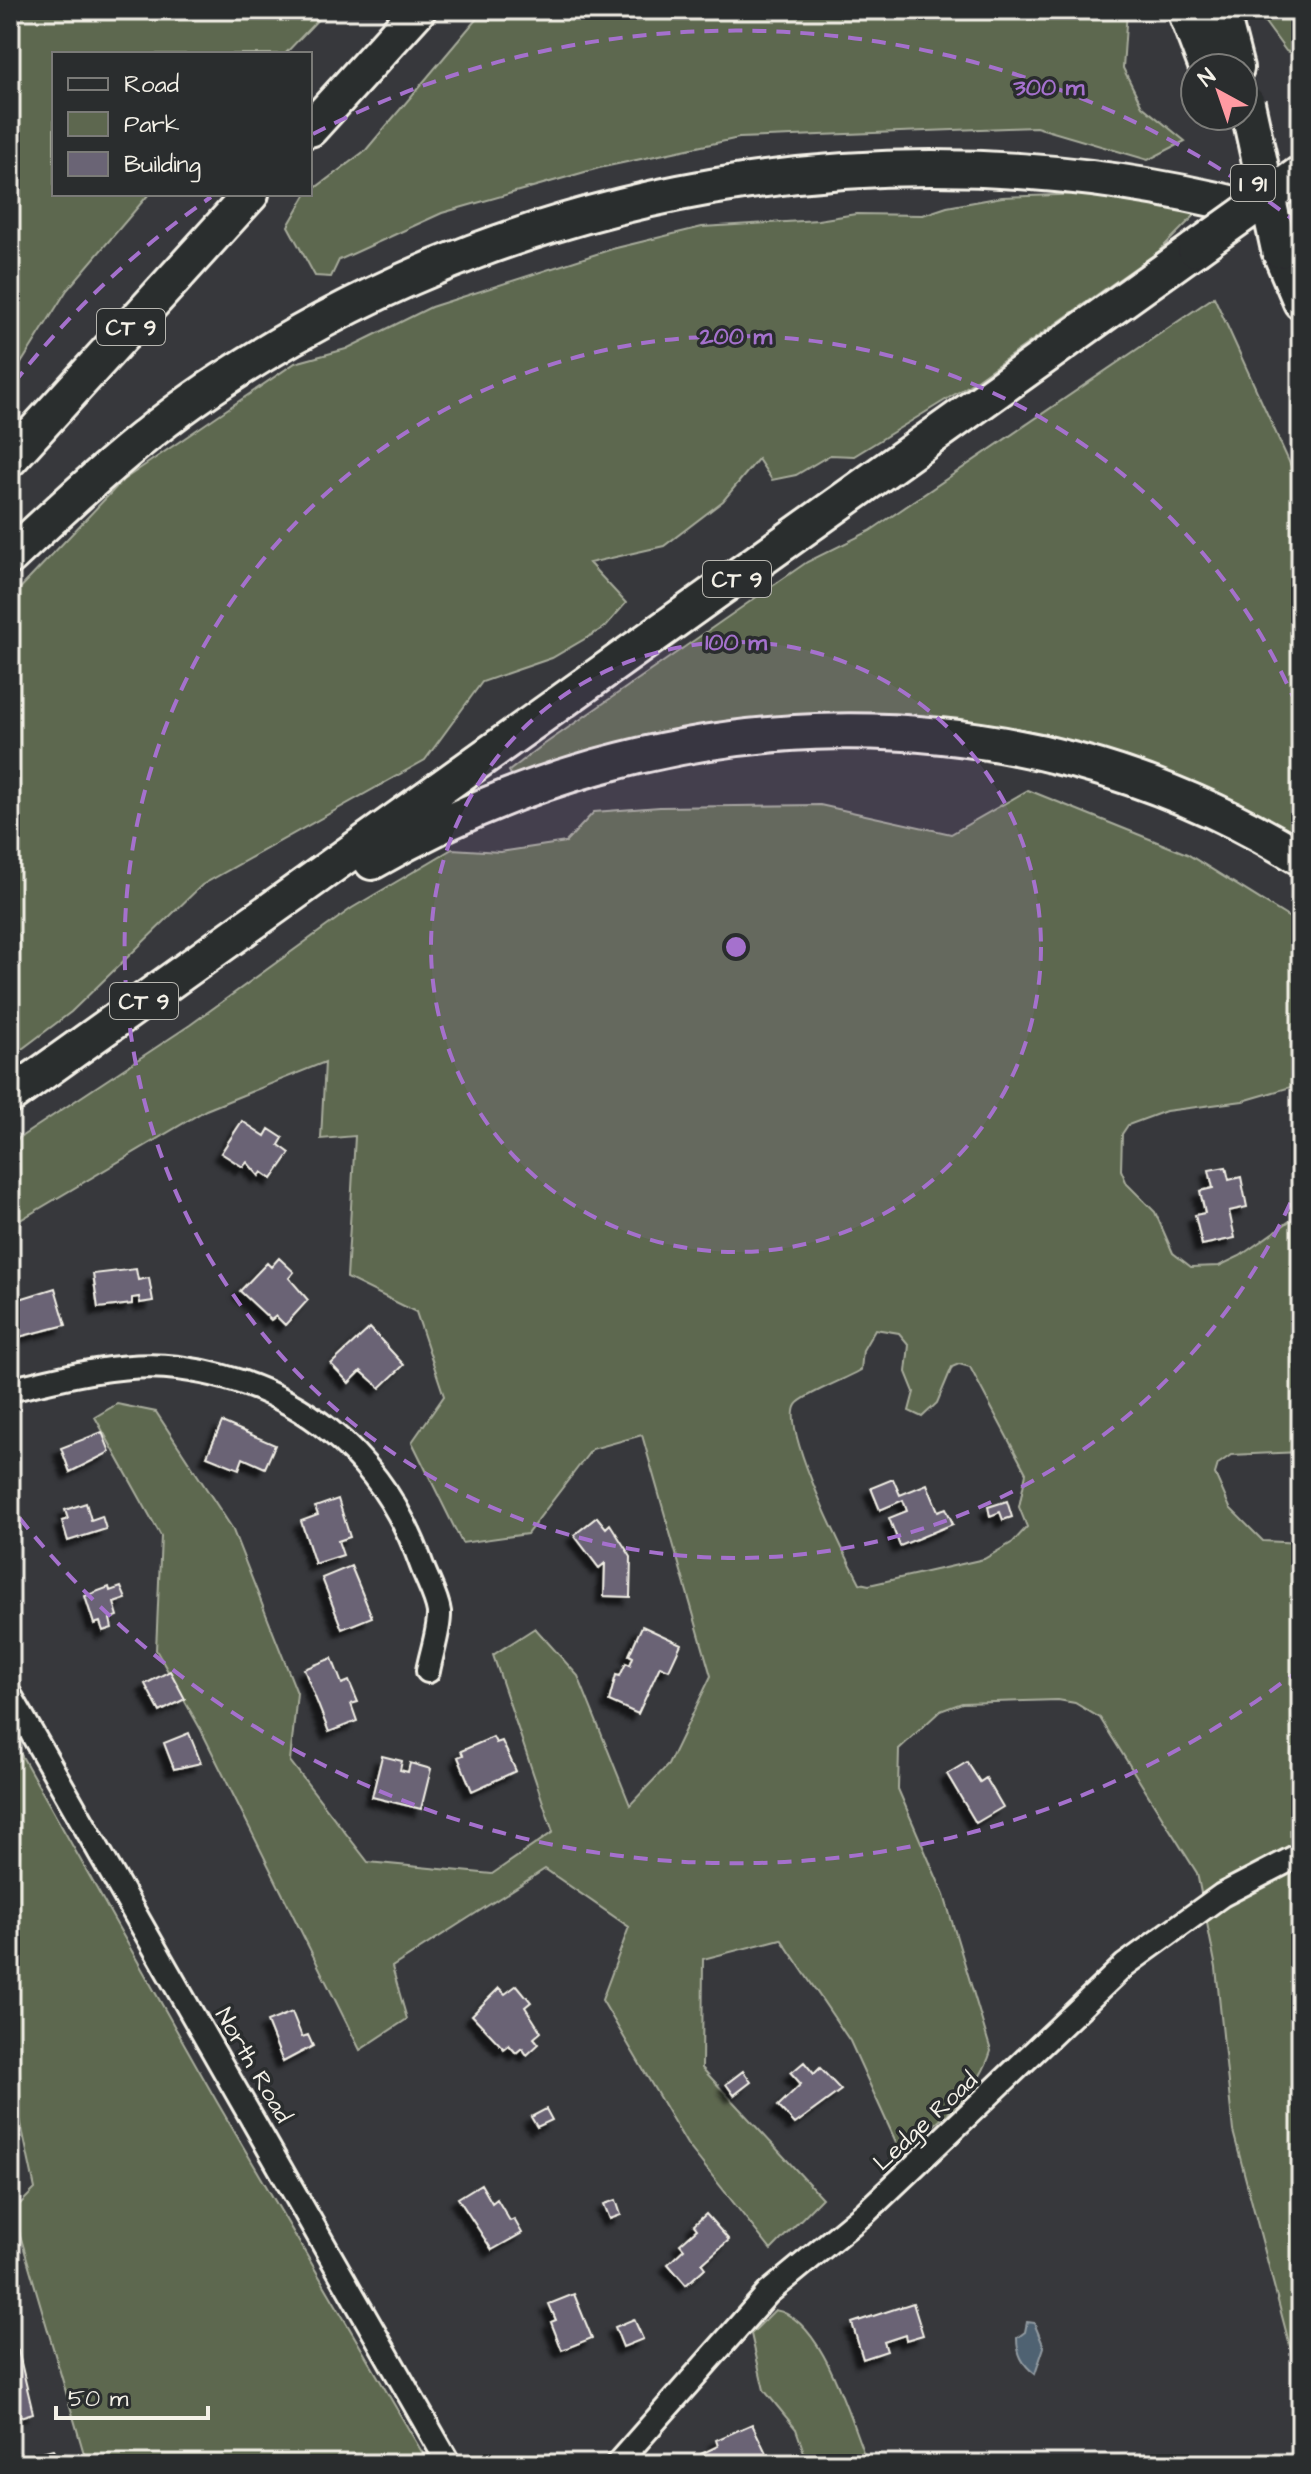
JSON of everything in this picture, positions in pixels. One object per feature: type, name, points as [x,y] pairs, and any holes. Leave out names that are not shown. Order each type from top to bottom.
[{"type":"highway","points":[[312,126],[348,63],[394,10]]},
{"type":"highway","points":[[312,127],[418,10]]},
{"type":"highway","points":[[1185,10],[1201,52]]},
{"type":"highway","points":[[1221,10],[1232,52]]},
{"type":"highway","points":[[1246,132],[1279,250],[1301,302]]},
{"type":"highway","points":[[10,557],[140,441],[218,383],[272,348],[346,308],[434,267],[587,213],[760,178],[885,167],[960,166],[1045,172],[1148,186],[1301,222]]},
{"type":"highway","name":"CT 9","points":[[10,1096],[1301,173]]},
{"type":"highway","name":"CT 9","points":[[10,459],[249,196]]},
{"type":"highway","points":[[277,906],[347,875],[458,816],[574,770],[703,742],[812,731],[928,734],[1047,755],[1168,793],[1224,817],[1301,858]]},
{"type":"street","points":[[10,1390],[87,1371],[176,1367],[242,1382],[311,1414],[367,1462],[410,1529],[439,1612],[428,1671]]},
{"type":"street","name":"North Road","points":[[10,1695],[449,2464]]},
{"type":"street","name":"Ledge Road","points":[[617,2464],[768,2293],[887,2193],[1125,1965],[1222,1895],[1301,1854]]},
{"type":"green space","points":[[10,10],[327,10],[287,52],[52,52],[52,196],[147,196],[67,290],[10,381]]},
{"type":"green space","points":[[484,10],[1127,10],[1123,68],[1142,106],[1185,141],[1148,160],[1036,127],[739,138],[599,168],[442,213],[339,260],[331,277],[315,276],[288,226],[305,196],[312,196],[312,190],[366,150]]},
{"type":"green space","points":[[1256,10],[1301,10],[1301,58],[1286,51]]},
{"type":"green space","points":[[1115,193],[1197,213],[1159,251],[965,388],[854,456],[830,455],[796,475],[772,480],[758,459],[723,501],[664,546],[589,563],[626,603],[605,627],[552,658],[482,682],[425,760],[202,885],[71,1012],[10,1058],[10,599],[123,480],[295,363],[346,349],[431,307],[612,249],[702,227],[818,220],[856,214],[923,215],[947,207],[1002,197]]},
{"type":"green space","points":[[1214,297],[1301,488],[1301,845],[916,719],[514,780],[509,771],[539,748],[807,562],[870,531]]},
{"type":"green space","points":[[1028,790],[1187,854],[1301,925],[1301,1084],[1243,1101],[1166,1111],[1128,1125],[1122,1134],[1121,1170],[1127,1184],[1155,1212],[1173,1253],[1191,1267],[1219,1266],[1240,1256],[1301,1213],[1301,1452],[1231,1455],[1218,1464],[1215,1474],[1230,1508],[1263,1541],[1301,1543],[1301,2388],[1233,2131],[1216,1968],[1197,1873],[1100,1718],[1075,1703],[1058,1700],[962,1703],[940,1711],[899,1749],[898,1789],[944,1895],[991,2051],[985,2067],[966,2095],[900,2151],[850,2041],[781,1939],[703,1959],[702,2068],[822,2198],[771,2250],[687,2144],[602,2000],[629,1927],[545,1869],[392,1967],[407,2019],[360,2050],[201,1730],[156,1650],[161,1536],[95,1417],[117,1404],[156,1412],[232,1528],[297,1693],[290,1761],[368,1862],[492,1874],[553,1832],[493,1655],[535,1628],[578,1676],[630,1805],[668,1765],[711,1676],[642,1435],[592,1449],[527,1534],[462,1543],[412,1442],[444,1396],[416,1312],[347,1278],[355,1136],[321,1139],[325,1062],[206,1110],[10,1226],[10,1144],[190,1025],[352,908],[452,849],[500,852],[566,842],[594,812],[660,807],[820,805],[951,834]],"holes":[[[875,1329],[899,1333],[909,1345],[906,1372],[914,1392],[909,1411],[922,1417],[937,1403],[952,1367],[959,1364],[970,1367],[1026,1473],[1019,1507],[1027,1527],[1013,1542],[984,1559],[869,1585],[860,1583],[829,1521],[806,1465],[794,1419],[796,1405],[800,1401],[861,1370],[863,1350]]]},
{"type":"green space","points":[[10,1735],[217,2102],[429,2464],[87,2464],[13,2211],[35,2189],[15,2096],[10,2091]]},
{"type":"green space","points":[[775,2310],[792,2317],[808,2332],[821,2351],[844,2399],[868,2464],[808,2464],[796,2429],[764,2390],[751,2334]]},
{"type":"water","points":[[1027,2322],[1034,2323],[1044,2347],[1035,2374],[1021,2358],[1018,2349],[1017,2338],[1025,2332]]},
{"type":"building","points":[[242,1121],[265,1136],[269,1129],[283,1138],[279,1145],[290,1153],[272,1179],[262,1172],[259,1176],[247,1162],[243,1167],[221,1153]]},
{"type":"building","points":[[1226,1167],[1229,1180],[1241,1177],[1247,1207],[1229,1211],[1235,1238],[1202,1245],[1195,1215],[1205,1213],[1200,1191],[1213,1188],[1209,1170]]},
{"type":"building","points":[[279,1258],[294,1272],[289,1278],[308,1300],[285,1325],[276,1316],[271,1320],[240,1291],[267,1263],[271,1267]]},
{"type":"building","points":[[136,1269],[138,1280],[149,1278],[153,1301],[140,1303],[139,1297],[132,1298],[132,1304],[98,1308],[93,1274]]},
{"type":"building","points":[[55,1288],[66,1325],[11,1339],[10,1302]]},
{"type":"building","points":[[370,1328],[404,1365],[380,1388],[361,1371],[349,1383],[331,1364]]},
{"type":"building","points":[[222,1422],[275,1445],[265,1468],[243,1458],[239,1469],[207,1456]]},
{"type":"building","points":[[102,1432],[110,1452],[70,1472],[61,1448]]},
{"type":"building","points":[[893,1479],[900,1495],[927,1484],[938,1511],[946,1508],[953,1524],[900,1546],[889,1518],[907,1511],[903,1500],[880,1510],[871,1488]]},
{"type":"building","points":[[338,1499],[350,1537],[338,1541],[343,1555],[315,1564],[301,1521],[318,1515],[315,1507]]},
{"type":"building","points":[[1007,1501],[1012,1517],[1003,1520],[1000,1512],[990,1516],[988,1507]]},
{"type":"building","points":[[86,1503],[91,1520],[102,1516],[106,1529],[68,1541],[62,1521],[68,1519],[65,1510]]},
{"type":"building","points":[[597,1517],[606,1528],[610,1524],[631,1557],[630,1597],[604,1596],[605,1563],[599,1568],[574,1535]]},
{"type":"building","points":[[351,1566],[372,1617],[342,1629],[322,1578]]},
{"type":"building","points":[[109,1587],[110,1591],[121,1587],[126,1599],[114,1603],[118,1616],[110,1619],[112,1628],[103,1631],[100,1622],[94,1624],[85,1596]]},
{"type":"building","points":[[642,1626],[681,1644],[669,1670],[660,1666],[638,1714],[609,1701],[616,1675],[620,1676],[626,1663],[630,1665],[633,1657],[629,1655]]},
{"type":"building","points":[[332,1658],[342,1684],[349,1681],[358,1702],[351,1704],[357,1721],[329,1732],[304,1669]]},
{"type":"building","points":[[170,1671],[185,1699],[160,1712],[145,1684]]},
{"type":"building","points":[[189,1733],[201,1763],[174,1769],[164,1743]]},
{"type":"building","points":[[493,1737],[496,1743],[502,1741],[516,1771],[472,1791],[458,1757],[463,1755],[461,1751]]},
{"type":"building","points":[[382,1756],[402,1761],[400,1770],[408,1772],[410,1763],[431,1769],[421,1809],[372,1797]]},
{"type":"building","points":[[967,1762],[980,1782],[986,1778],[1003,1807],[976,1823],[947,1774]]},
{"type":"building","points":[[517,1985],[531,2002],[525,2007],[541,2032],[534,2038],[539,2044],[527,2055],[522,2048],[516,2053],[509,2045],[504,2049],[472,2015],[499,1988],[505,1994]]},
{"type":"building","points":[[292,2012],[302,2037],[308,2035],[313,2046],[283,2062],[267,2022]]},
{"type":"building","points":[[804,2062],[814,2074],[820,2068],[841,2090],[795,2124],[778,2106],[801,2084],[791,2073]]},
{"type":"building","points":[[743,2071],[751,2082],[734,2095],[726,2084]]},
{"type":"building","points":[[546,2109],[552,2120],[537,2127],[531,2117]]},
{"type":"building","points":[[481,2184],[492,2203],[497,2199],[510,2221],[514,2219],[522,2233],[492,2250],[458,2198]]},
{"type":"building","points":[[616,2200],[621,2215],[610,2219],[604,2204]]},
{"type":"building","points":[[706,2214],[729,2240],[702,2264],[705,2268],[686,2285],[668,2264],[684,2249],[680,2244],[697,2229],[694,2225]]},
{"type":"building","points":[[574,2294],[592,2338],[562,2350],[551,2322],[556,2320],[549,2304]]},
{"type":"building","points":[[913,2303],[923,2335],[906,2340],[905,2335],[884,2342],[887,2351],[863,2359],[852,2323]]},
{"type":"building","points":[[634,2319],[643,2339],[623,2347],[615,2327]]},
{"type":"building","points":[[18,2350],[33,2413],[10,2420],[10,2353]]},
{"type":"building","points":[[752,2424],[767,2455],[759,2459],[761,2463],[706,2464],[701,2454],[718,2446],[716,2440]]},
{"type":"building","points":[[53,2449],[57,2463],[61,2464],[19,2464],[28,2461],[27,2456]]}]
